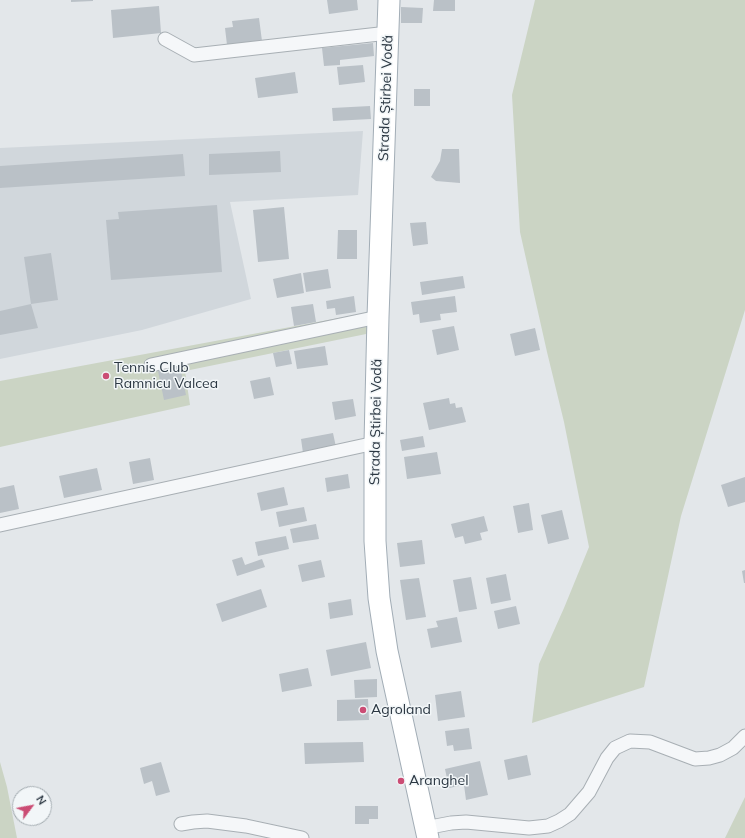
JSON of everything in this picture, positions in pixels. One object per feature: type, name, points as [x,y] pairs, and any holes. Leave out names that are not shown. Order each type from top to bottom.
[{"type":"main road","name":"Strada Știrbei Vodă","points":[[389,0],[378,317],[374,541],[379,598],[386,651],[426,833]]},
{"type":"street","points":[[165,39],[194,55],[388,33]]},
{"type":"street","points":[[151,365],[378,317]]},
{"type":"street","points":[[0,525],[375,444]]},
{"type":"street","points":[[426,833],[451,823],[466,822],[528,828],[548,826],[570,814],[589,792],[607,758],[615,748],[630,741],[650,742],[696,759],[720,755],[733,748],[745,736]]},
{"type":"street","points":[[181,824],[207,822],[246,826],[302,838]]},
{"type":"shaded area","points":[[363,131],[358,195],[230,202],[251,299],[142,330],[0,359],[0,148]]},
{"type":"green space","points":[[535,0],[745,0],[745,310],[681,516],[644,687],[532,723],[539,664],[589,547],[564,422],[520,232],[512,95]]},
{"type":"green space","name":"Tennis Club Ramnicu Valcea","points":[[371,312],[371,333],[185,371],[190,405],[0,447],[0,381]]},
{"type":"green space","points":[[0,762],[12,812],[12,826],[15,826],[17,838],[0,838]]},
{"type":"green space","points":[[745,797],[745,838],[725,838]]},
{"type":"building","points":[[71,0],[93,0],[93,1],[71,2]]},
{"type":"building","points":[[327,0],[357,0],[358,10],[329,14]]},
{"type":"building","points":[[434,0],[455,0],[455,11],[433,11]]},
{"type":"building","points":[[159,6],[161,33],[113,38],[111,10]]},
{"type":"building","points":[[401,7],[423,8],[422,23],[401,23]]},
{"type":"building","points":[[259,18],[262,41],[227,45],[225,28],[233,27],[232,21]]},
{"type":"building","points":[[373,43],[374,56],[340,60],[340,65],[324,66],[322,48]]},
{"type":"building","points":[[363,65],[365,82],[339,85],[337,67]]},
{"type":"building","points":[[295,72],[298,93],[258,98],[255,78]]},
{"type":"building","points":[[414,89],[430,89],[430,106],[414,106]]},
{"type":"building","points":[[370,106],[371,119],[333,121],[332,108]]},
{"type":"building","points":[[442,149],[459,149],[460,183],[436,181],[431,177],[440,161]]},
{"type":"building","points":[[280,151],[281,172],[209,175],[209,154]]},
{"type":"building","points":[[183,154],[185,176],[0,188],[0,166]]},
{"type":"building","points":[[217,205],[222,272],[111,280],[106,220],[119,219],[118,212]]},
{"type":"building","points":[[284,207],[289,259],[258,262],[253,210]]},
{"type":"building","points":[[426,222],[428,244],[413,246],[410,223]]},
{"type":"building","points":[[338,230],[357,230],[357,259],[337,259]]},
{"type":"building","points":[[51,253],[58,300],[31,304],[24,257]]},
{"type":"building","points":[[328,269],[331,288],[306,292],[303,273]]},
{"type":"building","points":[[301,273],[304,293],[277,298],[273,279]]},
{"type":"building","points":[[463,276],[465,288],[422,295],[420,282]]},
{"type":"building","points":[[354,296],[356,312],[336,315],[335,308],[327,309],[326,301]]},
{"type":"building","points":[[455,296],[457,312],[440,314],[441,320],[420,323],[419,314],[413,315],[411,302]]},
{"type":"building","points":[[31,304],[38,328],[0,335],[0,311]]},
{"type":"building","points":[[313,304],[316,322],[294,326],[291,307]]},
{"type":"building","points":[[454,326],[459,350],[437,355],[432,330]]},
{"type":"building","points":[[535,328],[540,350],[515,356],[510,334]]},
{"type":"building","points":[[325,346],[328,365],[297,369],[294,351]]},
{"type":"building","points":[[289,350],[292,364],[276,367],[273,353]]},
{"type":"building","points":[[180,366],[186,395],[164,400],[158,371]]},
{"type":"building","points":[[270,377],[274,395],[254,399],[250,381]]},
{"type":"building","points":[[449,398],[450,404],[455,403],[456,408],[462,407],[466,422],[429,430],[423,403]]},
{"type":"building","points":[[353,399],[356,416],[335,420],[332,402]]},
{"type":"building","points":[[333,433],[336,447],[303,453],[301,439]]},
{"type":"building","points":[[423,436],[425,447],[402,451],[400,440]]},
{"type":"building","points":[[437,452],[441,474],[407,479],[404,457]]},
{"type":"building","points":[[150,458],[154,480],[133,484],[129,462]]},
{"type":"building","points":[[97,468],[102,490],[64,498],[59,476]]},
{"type":"building","points":[[348,474],[350,488],[327,492],[325,478]]},
{"type":"building","points":[[745,477],[745,502],[728,507],[721,485]]},
{"type":"building","points":[[14,485],[19,509],[0,513],[0,488]]},
{"type":"building","points":[[284,487],[288,505],[261,511],[257,493]]},
{"type":"building","points":[[529,503],[533,530],[518,533],[513,506]]},
{"type":"building","points":[[304,507],[307,521],[279,527],[276,512]]},
{"type":"building","points":[[562,510],[569,539],[548,544],[541,515]]},
{"type":"building","points":[[484,516],[488,531],[480,533],[482,540],[465,544],[463,536],[455,538],[451,524]]},
{"type":"building","points":[[316,524],[319,539],[293,543],[290,529]]},
{"type":"building","points":[[286,536],[289,549],[258,556],[255,542]]},
{"type":"building","points":[[422,540],[425,564],[400,567],[397,543]]},
{"type":"building","points":[[242,557],[245,565],[262,559],[265,567],[237,576],[232,560]]},
{"type":"building","points":[[321,560],[325,577],[302,582],[298,565]]},
{"type":"building","points":[[745,570],[745,583],[744,583],[742,571]]},
{"type":"building","points":[[506,574],[511,600],[491,604],[486,578]]},
{"type":"building","points":[[471,577],[477,609],[459,612],[453,580]]},
{"type":"building","points":[[419,578],[426,617],[406,620],[400,580]]},
{"type":"building","points":[[261,589],[267,607],[222,622],[216,604]]},
{"type":"building","points":[[351,599],[353,615],[330,619],[328,603]]},
{"type":"building","points":[[516,606],[520,624],[498,629],[494,611]]},
{"type":"building","points":[[457,617],[462,642],[431,648],[427,629],[438,627],[436,621]]},
{"type":"building","points":[[366,642],[371,668],[331,676],[326,650]]},
{"type":"building","points":[[308,668],[312,686],[282,692],[279,674]]},
{"type":"building","points":[[377,679],[377,697],[355,698],[354,680]]},
{"type":"building","points":[[461,691],[465,717],[438,721],[435,695]]},
{"type":"building","points":[[368,699],[369,720],[337,721],[337,700]]},
{"type":"building","points":[[469,728],[472,749],[454,751],[453,745],[447,746],[445,731]]},
{"type":"building","points":[[363,742],[364,762],[305,764],[304,743]]},
{"type":"building","points":[[527,755],[531,775],[508,780],[504,760]]},
{"type":"building","points":[[480,761],[488,795],[466,800],[464,785],[449,788],[445,769]]},
{"type":"building","points":[[161,762],[170,792],[156,796],[152,781],[144,784],[140,768]]},
{"type":"building","points":[[355,806],[378,806],[378,819],[369,819],[369,824],[355,824]]},
{"type":"place","name":"Tennis Club Ramnicu Valcea","points":[[106,376]]},
{"type":"place","name":"Agroland","points":[[363,710]]},
{"type":"place","name":"Aranghel","points":[[401,781]]}]
